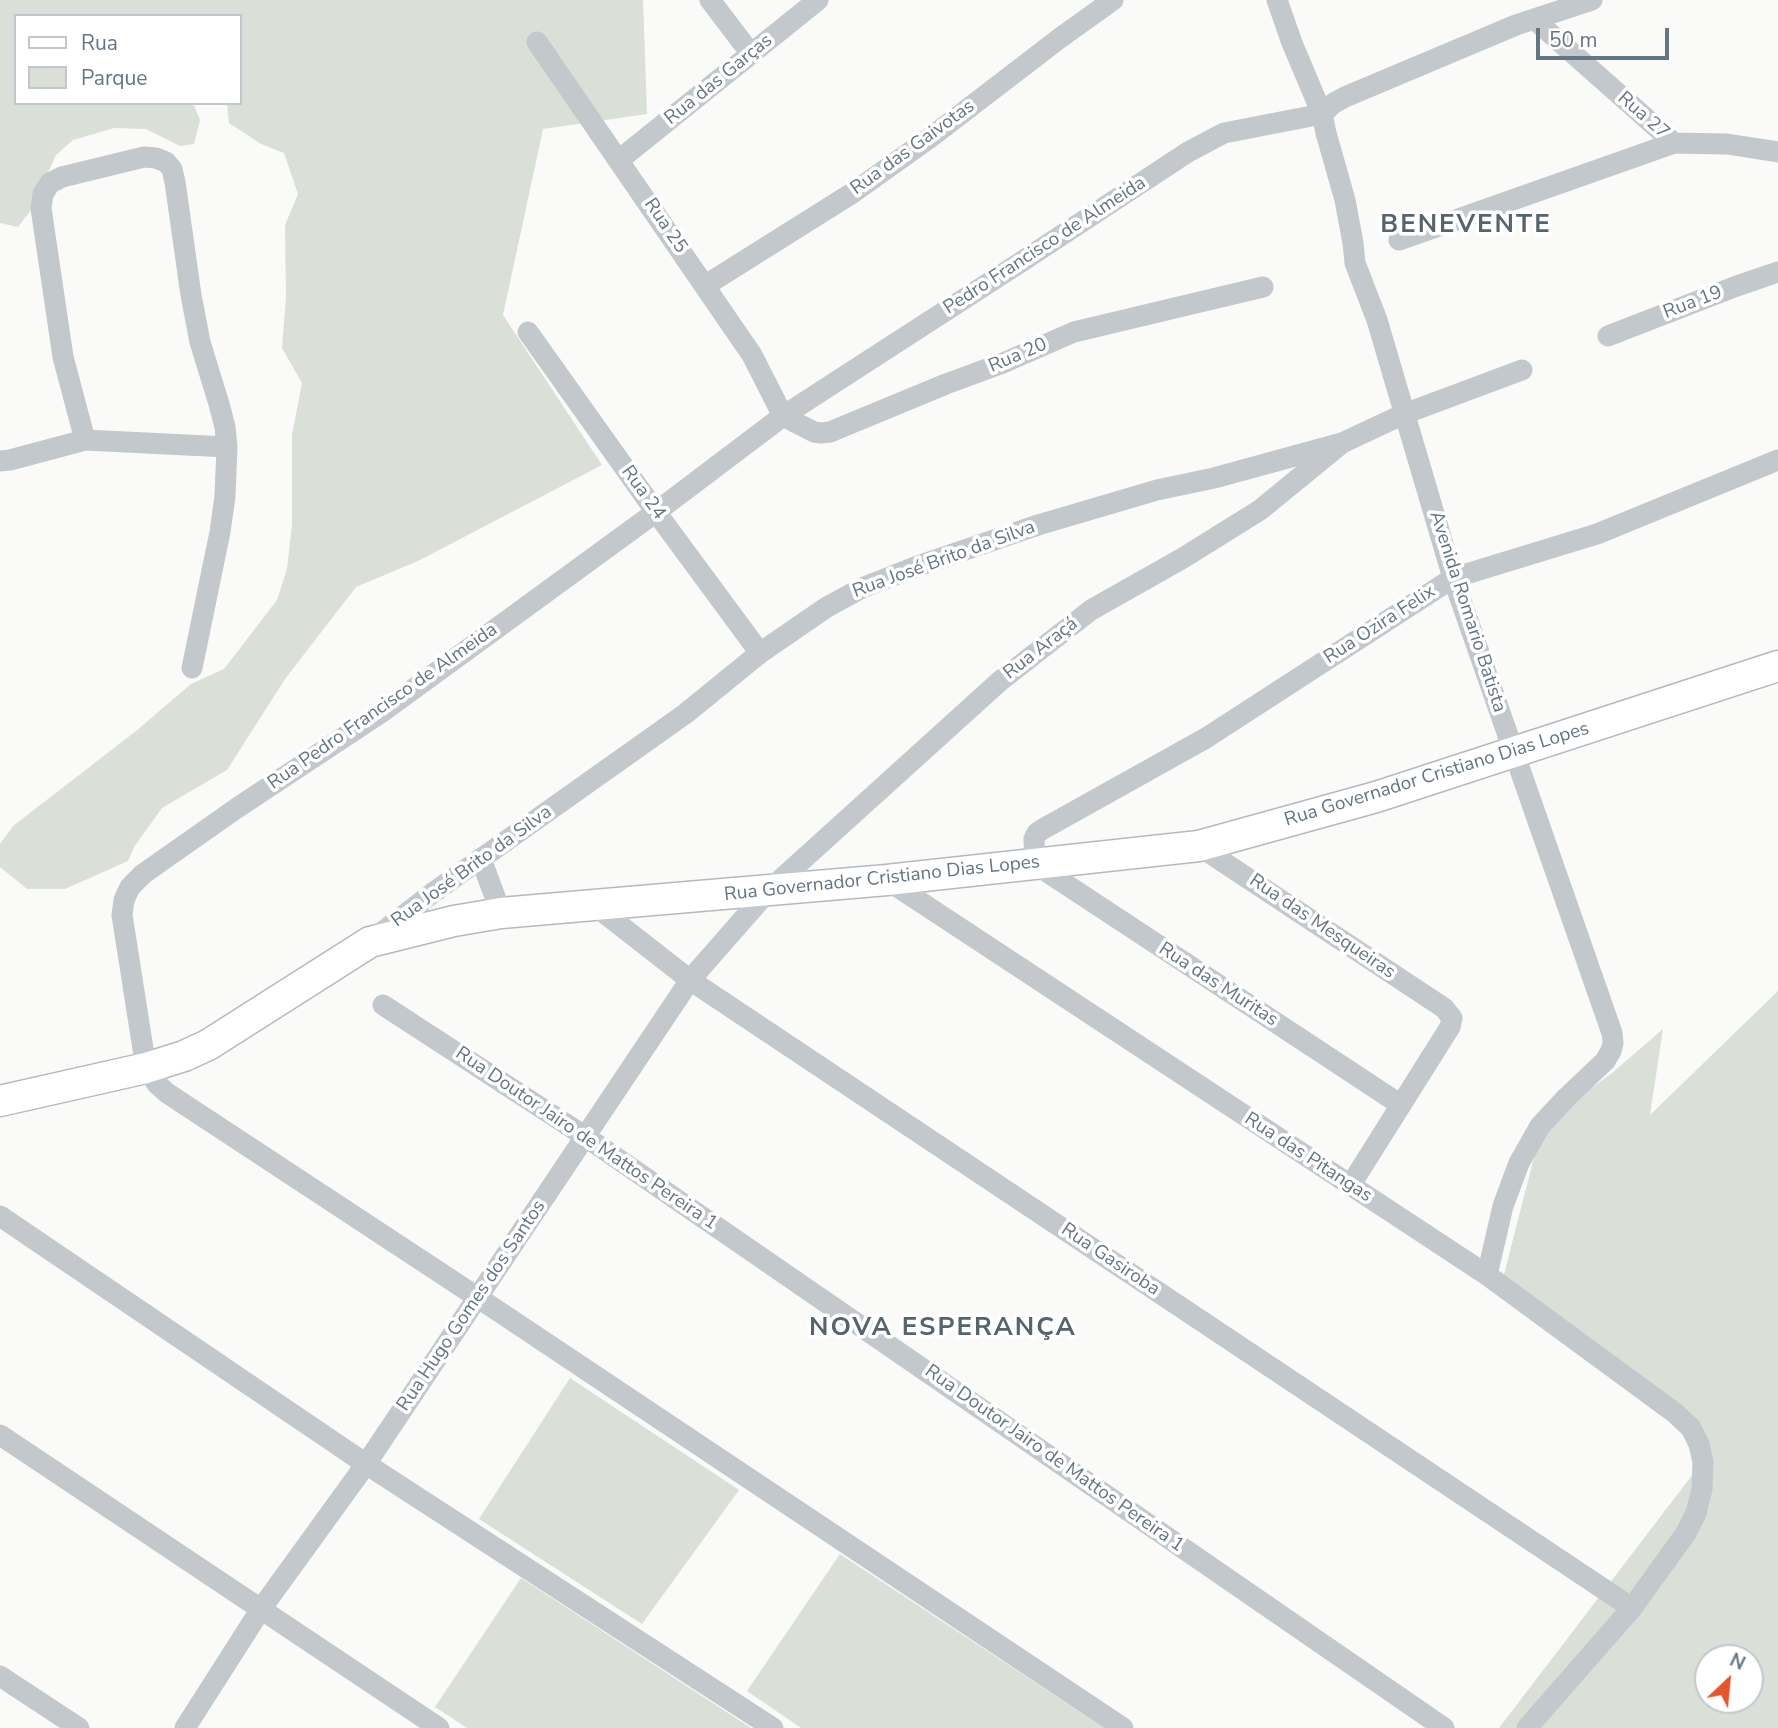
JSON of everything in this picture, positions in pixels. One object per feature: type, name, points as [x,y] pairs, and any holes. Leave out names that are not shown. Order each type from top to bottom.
[{"type":"street","points":[[710,0],[751,54]]},
{"type":"street","name":"Rua das Garças","points":[[619,160],[818,0]]},
{"type":"street","name":"Rua das Gaivotas","points":[[706,285],[854,192],[1113,0]]},
{"type":"street","name":"Avenida Romario Batista","points":[[1277,0],[1322,114],[1345,200],[1355,263],[1377,320],[1453,578],[1612,1033],[1613,1043],[1605,1061],[1540,1126],[1519,1163],[1503,1206],[1487,1275]]},
{"type":"street","points":[[1322,114],[1345,97],[1534,19],[1592,0]]},
{"type":"street","name":"Rua 27","points":[[1534,19],[1674,143],[1727,144],[1778,152]]},
{"type":"street","name":"Rua 25","points":[[537,42],[706,285],[752,355],[783,416]]},
{"type":"street","name":"Pedro Francisco de Almeida","points":[[783,416],[1188,152],[1224,133],[1322,114]]},
{"type":"street","points":[[1399,240],[1674,143]]},
{"type":"street","points":[[85,440],[61,345],[41,208],[43,194],[50,183],[62,177],[144,157],[156,158],[166,162],[172,169],[176,183],[200,342],[222,416],[227,447],[220,533],[192,668]]},
{"type":"street","name":"Rua 19","points":[[1608,336],[1778,272]]},
{"type":"street","name":"Rua 20","points":[[783,416],[814,432],[830,432],[1074,332],[1263,287]]},
{"type":"street","name":"Rua 24","points":[[528,332],[760,653]]},
{"type":"street","name":"Rua José Brito da Silva","points":[[370,942],[434,892],[684,714],[760,653],[827,607],[862,588],[1038,525],[1157,490],[1214,478],[1342,443],[1404,414],[1522,370]]},
{"type":"street","name":"Rua Pedro Francisco de Almeida","points":[[146,1068],[122,915],[124,900],[130,887],[143,874],[195,837],[382,712],[783,416]]},
{"type":"street","points":[[0,461],[85,440],[227,447]]},
{"type":"street","name":"Rua Araçá","points":[[768,891],[1000,681],[1091,610],[1260,510],[1342,443]]},
{"type":"street","name":"Rua Ozira Felix","points":[[1035,864],[1034,839],[1043,829],[1206,738],[1453,578],[1597,534],[1778,460]]},
{"type":"street","name":"Rua Governador Cristiano Dias Lopes","points":[[0,1101],[146,1068],[184,1056],[208,1045],[370,942],[454,921],[501,913],[887,880],[1199,846],[1376,797],[1778,666]]},
{"type":"street","name":"Rua das Mesqueiras","points":[[1199,846],[1444,1008],[1452,1018],[1451,1027],[1401,1105]]},
{"type":"street","points":[[481,859],[501,913]]},
{"type":"street","name":"Rua das Muritas","points":[[1035,864],[1401,1105]]},
{"type":"street","name":"Rua das Pitangas","points":[[887,880],[1487,1275],[1675,1413],[1691,1428],[1699,1444],[1703,1462],[1702,1489],[1696,1513],[1686,1533],[1632,1608]]},
{"type":"street","name":"Rua Hugo Gomes dos Santos","points":[[185,1728],[261,1609],[366,1464],[690,980],[768,891]]},
{"type":"street","name":"Rua Gasiroba","points":[[594,905],[690,980],[1632,1608]]},
{"type":"street","name":"Rua Doutor Jairo de Mattos Pereira 1","points":[[383,1005],[586,1137],[1444,1728]]},
{"type":"street","points":[[146,1068],[157,1084],[178,1102],[477,1297],[1123,1728]]},
{"type":"street","points":[[1350,1186],[1401,1105]]},
{"type":"street","points":[[0,1216],[366,1464],[773,1728]]},
{"type":"street","points":[[0,1435],[439,1728]]},
{"type":"street","points":[[1527,1728],[1632,1608]]},
{"type":"street","points":[[0,1676],[79,1728]]},
{"type":"green space","points":[[0,0],[643,0],[647,114],[543,129],[503,315],[602,465],[418,561],[356,587],[285,679],[227,770],[162,808],[134,847],[128,861],[65,889],[27,889],[0,867],[0,844],[13,826],[136,731],[191,684],[224,669],[277,600],[287,569],[292,525],[292,435],[302,383],[282,348],[286,297],[285,225],[298,194],[284,153],[261,144],[229,123],[227,105],[242,105],[242,14],[14,14],[14,105],[194,105],[200,120],[194,144],[180,146],[146,129],[114,128],[73,140],[56,155],[31,210],[18,227],[0,223]]},
{"type":"green space","points":[[1778,991],[1778,1728],[1499,1728],[1693,1474],[1694,1443],[1685,1426],[1499,1294],[1540,1134],[1571,1103],[1612,1073],[1663,1029],[1650,1115]]},
{"type":"green space","points":[[570,1378],[739,1490],[642,1624],[479,1519]]},
{"type":"green space","points":[[840,1554],[1104,1728],[801,1728],[747,1691]]},
{"type":"green space","points":[[521,1578],[751,1728],[467,1728],[435,1707]]},
{"type":"district","name":"BENEVENTE","points":[[1466,226]]},
{"type":"district","name":"NOVA ESPERANÇA","points":[[943,1329]]}]
